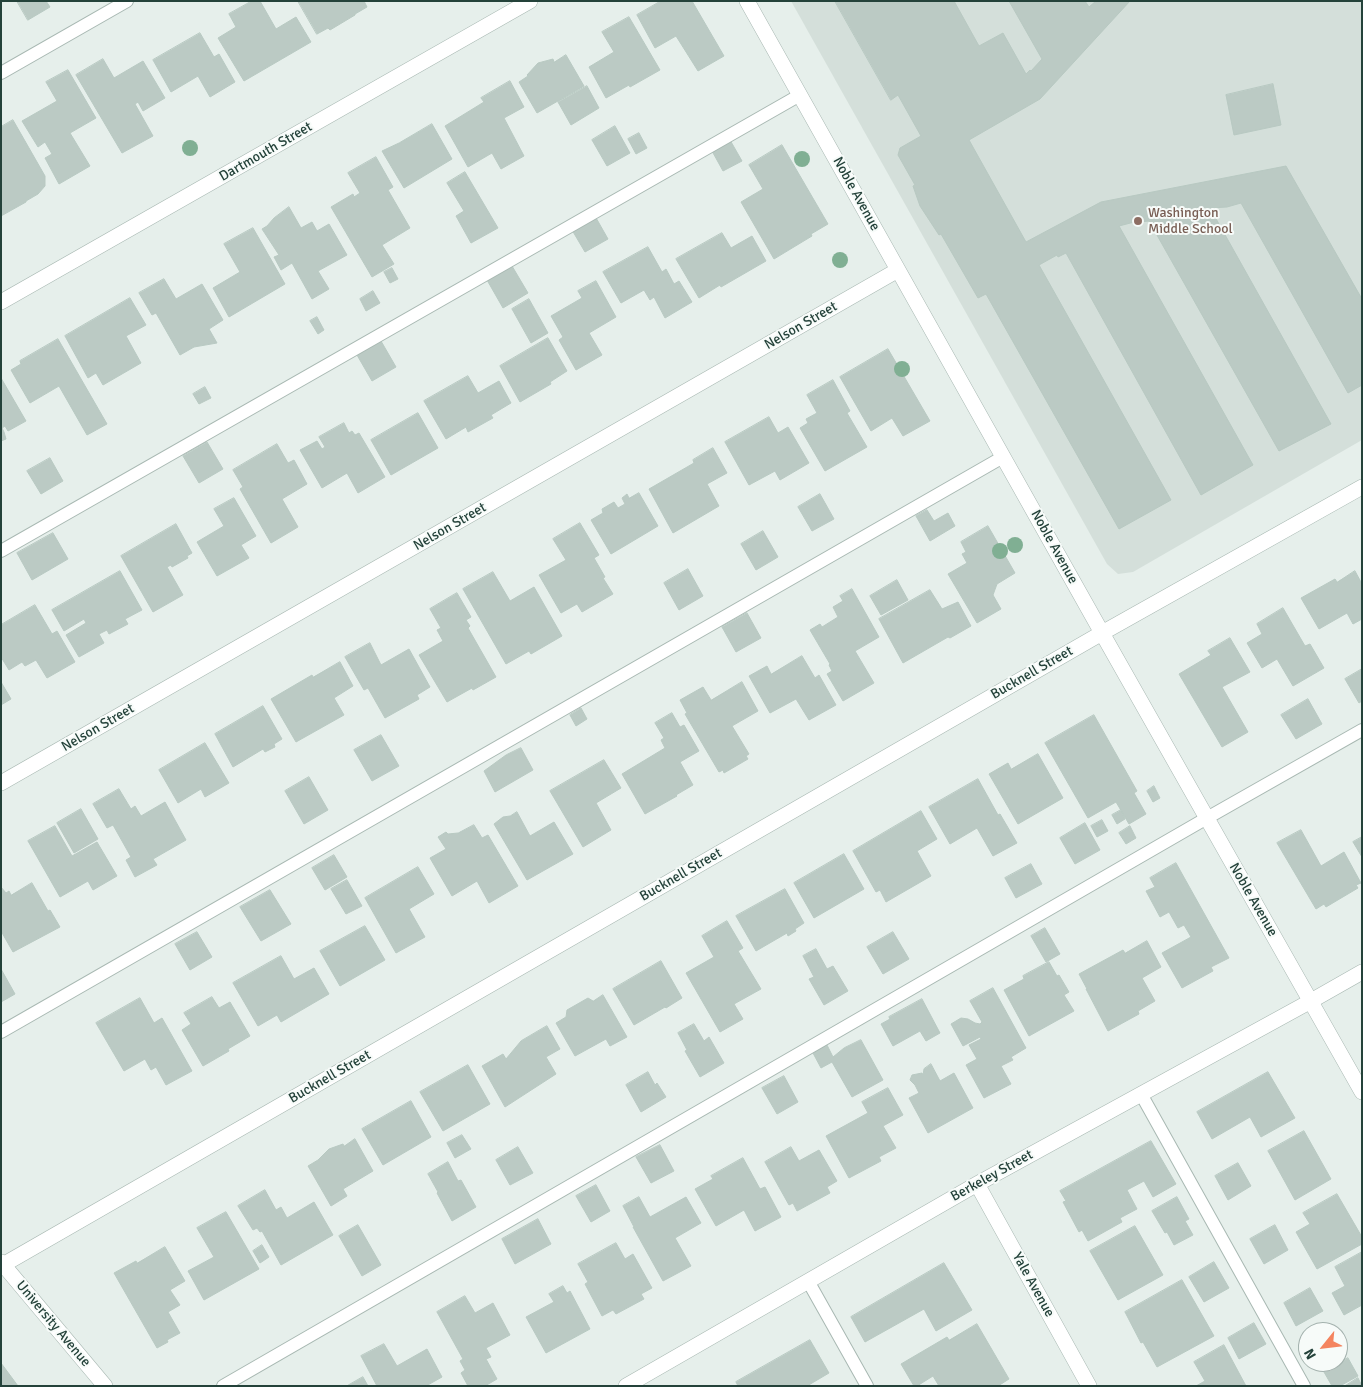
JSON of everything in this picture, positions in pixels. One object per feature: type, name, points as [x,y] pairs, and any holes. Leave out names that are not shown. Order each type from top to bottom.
[{"type":"street","name":"Dartmouth Street","points":[[1,302],[530,1]]},
{"type":"street","name":"Noble Avenue","points":[[748,1],[1362,1092]]},
{"type":"street","name":"Nelson Street","points":[[1,783],[898,270]]},
{"type":"street","name":"Bucknell Street","points":[[2,1264],[1102,633],[1362,486]]},
{"type":"street","name":"Berkeley Street","points":[[626,1386],[652,1379],[808,1281],[977,1184],[1311,1002],[1362,972]]},
{"type":"street","name":"Yale Avenue","points":[[977,1184],[1089,1386]]},
{"type":"street","name":"University Avenue","points":[[2,1264],[105,1386]]},
{"type":"lane","points":[[1,73],[127,1]]},
{"type":"lane","points":[[1,551],[800,95]]},
{"type":"lane","points":[[1,1032],[1003,457]]},
{"type":"lane","points":[[222,1386],[1362,730]]},
{"type":"lane","points":[[1141,1094],[1304,1386]]},
{"type":"lane","points":[[808,1281],[868,1386]]},
{"type":"shaded area","name":"Washington Middle School","points":[[791,1],[1362,1],[1362,440],[1133,572],[1118,574],[1107,564]]},
{"type":"building","points":[[17,1],[46,1],[50,7],[28,20]]},
{"type":"building","points":[[252,1],[260,1],[276,29],[296,17],[311,42],[244,81],[218,38],[236,27],[229,14]]},
{"type":"building","points":[[298,1],[364,1],[367,7],[330,30],[328,28],[317,34]]},
{"type":"building","points":[[661,1],[692,1],[724,56],[698,71],[676,36],[655,48],[637,15]]},
{"type":"building","points":[[835,1],[954,1],[979,46],[1003,33],[1026,74],[1042,59],[1009,1],[1085,1],[1089,7],[1096,1],[1130,1],[1040,99],[969,140],[1026,242],[1101,202],[1286,166],[1362,299],[1362,385],[1348,393],[1241,203],[1227,207],[1210,208],[1331,424],[1279,451],[1149,221],[1138,221],[1119,226],[1253,465],[1201,495],[1066,253],[1058,257],[1057,255],[1039,265],[1171,500],[1119,529],[986,294],[978,298],[941,234],[939,235],[920,206],[913,186],[915,185],[898,155],[900,148],[921,136],[898,95],[891,100]]},
{"type":"building","points":[[629,17],[660,70],[606,98],[589,67],[614,52],[602,32]]},
{"type":"building","points":[[200,33],[214,57],[219,54],[235,82],[210,97],[198,76],[171,92],[153,60]]},
{"type":"building","points":[[566,55],[584,86],[537,113],[519,82],[528,76],[538,63],[553,59],[554,62]]},
{"type":"building","points":[[103,59],[114,78],[143,61],[165,98],[143,111],[138,102],[135,104],[153,136],[122,153],[76,75]]},
{"type":"building","points":[[68,70],[96,118],[70,133],[90,166],[59,184],[45,158],[52,154],[45,142],[38,147],[22,121],[57,101],[46,82]]},
{"type":"building","points":[[510,81],[524,107],[504,118],[524,156],[501,169],[492,153],[468,167],[445,126],[484,102],[481,98]]},
{"type":"building","points":[[1273,84],[1281,125],[1234,135],[1226,95]]},
{"type":"building","points":[[587,86],[599,108],[571,125],[558,102]]},
{"type":"building","points":[[13,120],[45,176],[45,186],[38,194],[1,216],[1,127]]},
{"type":"building","points":[[432,124],[452,159],[404,188],[382,151]]},
{"type":"building","points":[[615,126],[630,153],[607,166],[592,140]]},
{"type":"building","points":[[639,133],[647,148],[636,154],[628,139]]},
{"type":"building","points":[[730,140],[742,161],[723,171],[712,151]]},
{"type":"building","points":[[782,145],[828,224],[774,259],[741,202],[763,189],[749,165]]},
{"type":"building","points":[[376,157],[393,187],[388,190],[410,228],[382,245],[394,264],[372,277],[331,207],[353,194],[354,197],[360,193],[348,173]]},
{"type":"building","points":[[465,172],[498,228],[471,243],[456,216],[464,211],[447,183]]},
{"type":"building","points":[[289,207],[301,228],[312,222],[317,231],[329,224],[347,255],[318,271],[329,289],[312,299],[292,263],[281,270],[274,257],[279,255],[262,229]]},
{"type":"building","points":[[595,216],[608,239],[585,252],[572,230]]},
{"type":"building","points":[[253,228],[285,284],[229,317],[213,288],[240,272],[224,244]]},
{"type":"building","points":[[722,233],[731,248],[752,236],[766,261],[699,298],[676,259]]},
{"type":"building","points":[[648,247],[662,272],[666,269],[674,284],[679,281],[692,302],[665,318],[654,297],[650,300],[644,290],[621,303],[603,272]]},
{"type":"building","points":[[512,266],[528,293],[503,308],[487,280]]},
{"type":"building","points":[[392,268],[398,279],[390,283],[384,272]]},
{"type":"building","points":[[164,279],[176,299],[202,284],[223,320],[209,329],[217,343],[194,347],[180,355],[156,313],[152,315],[139,293]]},
{"type":"building","points":[[596,281],[616,317],[589,333],[602,355],[576,370],[559,340],[563,337],[551,316],[582,298],[578,291]]},
{"type":"building","points":[[373,291],[380,303],[366,311],[360,299]]},
{"type":"building","points":[[130,298],[146,325],[126,336],[141,363],[103,385],[96,373],[88,378],[65,336]]},
{"type":"building","points":[[529,299],[548,333],[531,343],[512,309]]},
{"type":"building","points":[[317,317],[324,330],[318,334],[310,321]]},
{"type":"building","points":[[548,338],[567,371],[550,382],[551,384],[520,402],[500,366]]},
{"type":"building","points":[[58,339],[107,424],[87,435],[59,386],[30,403],[11,370],[21,364],[20,361]]},
{"type":"building","points":[[381,341],[396,367],[372,381],[357,355]]},
{"type":"building","points":[[888,349],[930,421],[903,436],[892,418],[871,431],[840,377]]},
{"type":"building","points":[[468,376],[478,393],[499,381],[511,403],[491,415],[493,418],[468,432],[466,427],[446,439],[424,401]]},
{"type":"building","points":[[1,378],[26,421],[8,431],[5,426],[2,428],[6,439],[1,441]]},
{"type":"building","points":[[833,380],[850,411],[847,413],[867,447],[825,471],[800,428],[808,423],[806,419],[817,413],[807,395]]},
{"type":"building","points":[[205,387],[211,398],[199,404],[193,394]]},
{"type":"building","points":[[418,413],[438,448],[391,475],[371,440]]},
{"type":"building","points":[[769,417],[778,433],[788,427],[809,463],[780,480],[775,471],[749,485],[725,442]]},
{"type":"building","points":[[344,423],[349,433],[352,431],[355,435],[359,433],[385,477],[358,493],[347,473],[322,488],[300,450],[317,441],[322,449],[325,447],[319,437]]},
{"type":"building","points":[[207,442],[223,469],[199,483],[183,456]]},
{"type":"building","points":[[277,444],[288,463],[294,460],[307,484],[282,499],[298,527],[271,543],[240,489],[243,487],[233,470]]},
{"type":"building","points":[[713,448],[727,473],[707,484],[719,506],[673,533],[649,489],[694,463],[693,460]]},
{"type":"building","points":[[50,458],[63,481],[41,494],[27,471]]},
{"type":"building","points":[[639,493],[658,526],[611,554],[591,520],[603,513],[602,509],[614,502],[618,508],[625,504],[622,498],[627,494],[629,498]]},
{"type":"building","points":[[820,494],[834,519],[812,531],[798,507]]},
{"type":"building","points":[[234,498],[256,536],[241,545],[249,558],[217,576],[197,542],[224,526],[214,509]]},
{"type":"building","points":[[927,510],[934,521],[948,513],[955,526],[930,541],[916,516]]},
{"type":"building","points":[[580,523],[599,555],[594,558],[613,594],[582,612],[577,604],[561,613],[539,575],[566,560],[553,539]]},
{"type":"building","points":[[176,524],[192,553],[187,556],[188,558],[172,567],[171,565],[167,567],[183,595],[153,612],[121,556]]},
{"type":"building","points":[[988,526],[1015,573],[997,584],[993,595],[1001,609],[977,623],[948,574],[967,563],[962,554],[966,552],[961,542]]},
{"type":"building","points":[[763,531],[778,557],[756,570],[741,544]]},
{"type":"building","points":[[53,533],[68,559],[32,580],[17,553]]},
{"type":"building","points":[[688,569],[703,596],[679,610],[664,583]]},
{"type":"building","points":[[120,571],[142,610],[125,619],[128,624],[109,634],[107,630],[99,634],[104,643],[79,657],[66,635],[86,623],[84,619],[64,631],[52,610]]},
{"type":"building","points":[[1355,571],[1362,584],[1362,619],[1353,624],[1347,613],[1319,629],[1301,598],[1335,579],[1337,582]]},
{"type":"building","points":[[493,572],[510,601],[534,587],[562,636],[531,654],[529,651],[506,664],[463,589]]},
{"type":"building","points":[[897,580],[908,600],[881,615],[870,596]]},
{"type":"building","points":[[852,589],[879,637],[855,651],[874,683],[843,701],[827,674],[832,671],[830,664],[810,630],[820,624],[822,627],[838,617],[833,607],[843,601],[840,596]]},
{"type":"building","points":[[930,590],[942,609],[958,602],[971,626],[903,663],[879,619]]},
{"type":"building","points":[[457,593],[471,617],[466,620],[470,626],[468,628],[496,677],[447,702],[419,655],[443,641],[437,630],[441,628],[430,609]]},
{"type":"building","points":[[35,605],[52,634],[57,631],[75,662],[47,678],[36,660],[25,666],[22,662],[9,670],[1,657],[1,625]]},
{"type":"building","points":[[1283,608],[1305,646],[1310,644],[1324,668],[1293,686],[1277,659],[1262,668],[1247,643],[1262,634],[1257,624]]},
{"type":"building","points":[[747,613],[761,638],[736,652],[722,627]]},
{"type":"building","points":[[1230,638],[1250,672],[1222,687],[1248,732],[1222,747],[1179,674],[1211,655],[1208,651]]},
{"type":"building","points":[[370,643],[381,665],[409,649],[430,687],[417,695],[419,699],[385,718],[368,688],[364,690],[345,657]]},
{"type":"building","points":[[802,656],[815,678],[819,675],[836,705],[809,720],[796,699],[770,713],[749,676],[767,666],[771,674]]},
{"type":"building","points":[[340,662],[353,686],[334,698],[344,715],[296,742],[271,699],[312,675],[313,677]]},
{"type":"building","points":[[1362,669],[1362,701],[1359,703],[1345,679]]},
{"type":"building","points":[[1,682],[11,699],[1,705]]},
{"type":"building","points":[[742,682],[758,711],[732,726],[749,754],[746,756],[748,759],[724,773],[723,770],[719,772],[685,714],[687,713],[680,700],[703,687],[711,700]]},
{"type":"building","points":[[1308,699],[1322,724],[1296,739],[1281,715]]},
{"type":"building","points":[[263,706],[282,739],[274,744],[275,747],[265,752],[263,749],[233,767],[215,734]]},
{"type":"building","points":[[581,708],[587,719],[576,726],[570,715]]},
{"type":"building","points":[[672,713],[680,727],[684,725],[699,751],[680,762],[693,785],[645,814],[622,774],[665,748],[661,740],[664,738],[655,723]]},
{"type":"building","points":[[1094,715],[1137,791],[1134,793],[1146,814],[1129,824],[1116,802],[1088,818],[1045,743]]},
{"type":"building","points":[[381,735],[399,766],[372,781],[354,750]]},
{"type":"building","points":[[205,743],[229,783],[205,797],[201,789],[178,803],[159,770]]},
{"type":"building","points":[[521,748],[533,770],[495,792],[484,771],[506,755]]},
{"type":"building","points":[[1038,754],[1063,798],[1018,824],[989,774],[1008,763],[1011,769]]},
{"type":"building","points":[[604,760],[621,788],[596,803],[611,830],[583,847],[550,791]]},
{"type":"building","points":[[309,777],[328,810],[304,824],[285,791]]},
{"type":"building","points":[[978,779],[998,815],[1000,814],[1017,843],[993,856],[977,828],[950,844],[929,807]]},
{"type":"building","points":[[1154,786],[1160,798],[1153,802],[1147,791]]},
{"type":"building","points":[[119,789],[131,809],[135,806],[141,816],[165,802],[186,840],[153,859],[157,865],[135,877],[126,860],[131,857],[113,825],[107,828],[93,804]]},
{"type":"building","points":[[81,809],[98,839],[74,853],[57,823]]},
{"type":"building","points":[[1121,810],[1125,819],[1117,824],[1112,815]]},
{"type":"building","points":[[921,811],[937,839],[917,851],[931,876],[886,902],[880,890],[876,892],[853,851]]},
{"type":"building","points":[[517,812],[530,836],[554,822],[573,854],[527,880],[494,824],[503,817]]},
{"type":"building","points":[[1102,820],[1108,831],[1097,837],[1091,826]]},
{"type":"building","points":[[1085,823],[1100,850],[1075,864],[1060,838]]},
{"type":"building","points":[[474,825],[482,838],[488,835],[518,886],[489,903],[477,881],[452,896],[430,858],[446,849],[438,837],[446,832],[448,834],[458,833]]},
{"type":"building","points":[[55,826],[72,856],[97,842],[117,876],[93,890],[88,881],[60,897],[28,841]]},
{"type":"building","points":[[1130,826],[1136,838],[1126,844],[1119,833]]},
{"type":"building","points":[[1301,830],[1321,866],[1344,852],[1361,883],[1356,885],[1358,888],[1326,907],[1324,904],[1316,909],[1277,843]]},
{"type":"building","points":[[1362,837],[1362,857],[1353,842]]},
{"type":"building","points":[[844,854],[864,889],[814,918],[794,883]]},
{"type":"building","points":[[334,855],[347,877],[325,890],[312,868]]},
{"type":"building","points":[[1176,863],[1229,958],[1211,967],[1213,971],[1182,988],[1162,953],[1191,937],[1184,925],[1178,928],[1169,912],[1160,917],[1146,891],[1155,887],[1150,878]]},
{"type":"building","points":[[1031,864],[1042,884],[1016,898],[1005,878]]},
{"type":"building","points":[[418,867],[434,894],[409,909],[425,937],[396,953],[365,898]]},
{"type":"building","points":[[347,880],[362,906],[346,914],[331,889]]},
{"type":"building","points":[[32,883],[48,911],[50,910],[60,927],[13,952],[1,931],[1,887],[6,893],[9,891],[11,895]]},
{"type":"building","points":[[785,889],[804,923],[788,936],[787,933],[756,951],[736,916]]},
{"type":"building","points":[[270,890],[291,924],[261,941],[240,907]]},
{"type":"building","points":[[727,921],[743,948],[738,951],[761,989],[734,1004],[743,1019],[720,1032],[686,973],[714,957],[702,936]]},
{"type":"building","points":[[365,926],[385,960],[340,986],[320,951]]},
{"type":"building","points":[[1045,928],[1060,954],[1046,962],[1031,936]]},
{"type":"building","points":[[197,932],[212,957],[190,970],[175,944]]},
{"type":"building","points":[[893,932],[909,959],[883,974],[867,947]]},
{"type":"building","points":[[1147,941],[1161,967],[1142,978],[1155,1001],[1138,1011],[1139,1014],[1108,1031],[1079,974],[1123,950],[1125,953]]},
{"type":"building","points":[[816,949],[827,969],[833,966],[848,991],[824,1005],[809,979],[814,977],[803,956]]},
{"type":"building","points":[[281,956],[294,979],[314,968],[329,994],[281,1022],[277,1015],[258,1026],[233,983]]},
{"type":"building","points":[[661,961],[682,998],[634,1025],[613,989]]},
{"type":"building","points":[[1049,962],[1069,992],[1064,995],[1074,1011],[1029,1036],[1004,990],[1024,979],[1023,976]]},
{"type":"building","points":[[1,969],[15,994],[1,1002]]},
{"type":"building","points":[[993,988],[1026,1048],[1011,1057],[1013,1060],[1001,1066],[1011,1084],[984,1098],[966,1065],[977,1059],[969,1045],[981,1039],[980,1037],[963,1046],[951,1024],[961,1018],[980,1024],[982,1022],[970,1001]]},
{"type":"building","points":[[603,995],[627,1037],[610,1046],[606,1039],[575,1056],[556,1023],[566,1017],[567,1010],[588,998],[593,1001]]},
{"type":"building","points":[[212,997],[219,1008],[230,1002],[250,1036],[203,1066],[182,1030],[191,1024],[184,1013]]},
{"type":"building","points":[[140,998],[154,1023],[162,1018],[192,1071],[166,1085],[156,1067],[151,1070],[145,1059],[124,1071],[96,1023]]},
{"type":"building","points":[[922,999],[940,1033],[926,1041],[920,1031],[893,1046],[881,1024],[890,1019],[889,1017]]},
{"type":"building","points":[[694,1024],[704,1041],[709,1037],[724,1063],[700,1077],[685,1051],[687,1050],[678,1033]]},
{"type":"building","points":[[547,1026],[560,1049],[546,1057],[556,1074],[505,1107],[482,1066],[503,1054],[506,1059],[521,1041]]},
{"type":"building","points":[[861,1040],[883,1080],[852,1097],[832,1062],[821,1068],[813,1053],[827,1045],[833,1057],[844,1048]]},
{"type":"building","points":[[931,1064],[940,1081],[954,1073],[973,1108],[928,1133],[909,1098],[919,1093],[910,1080],[912,1075],[922,1073],[923,1075],[924,1069]]},
{"type":"building","points":[[468,1065],[490,1104],[443,1131],[420,1092]]},
{"type":"building","points":[[648,1072],[655,1085],[657,1083],[666,1097],[641,1112],[626,1085]]},
{"type":"building","points":[[1268,1072],[1295,1118],[1261,1137],[1250,1117],[1212,1139],[1197,1112]]},
{"type":"building","points":[[784,1076],[798,1102],[777,1114],[762,1088]]},
{"type":"building","points":[[888,1088],[903,1115],[883,1126],[896,1148],[879,1157],[881,1161],[849,1178],[826,1136],[868,1113],[862,1102]]},
{"type":"building","points":[[411,1101],[431,1137],[383,1165],[362,1129]]},
{"type":"building","points":[[1304,1131],[1331,1179],[1295,1200],[1268,1151]]},
{"type":"building","points":[[462,1135],[471,1149],[455,1158],[447,1143]]},
{"type":"building","points":[[355,1139],[373,1171],[343,1189],[347,1196],[331,1206],[308,1166],[318,1160],[329,1149],[343,1144],[344,1146]]},
{"type":"building","points":[[1151,1141],[1176,1184],[1153,1197],[1144,1181],[1127,1190],[1137,1209],[1120,1218],[1122,1222],[1088,1241],[1082,1230],[1079,1232],[1063,1202],[1066,1201],[1060,1191]]},
{"type":"building","points":[[660,1145],[674,1171],[651,1183],[636,1157]]},
{"type":"building","points":[[518,1147],[533,1173],[510,1185],[496,1160]]},
{"type":"building","points":[[791,1147],[799,1161],[819,1150],[837,1181],[827,1187],[830,1193],[797,1211],[793,1203],[789,1205],[765,1162]]},
{"type":"building","points":[[743,1158],[760,1189],[765,1187],[781,1217],[755,1231],[744,1210],[716,1226],[695,1189],[713,1179],[711,1176]]},
{"type":"building","points":[[448,1162],[458,1181],[461,1180],[476,1207],[452,1221],[428,1174]]},
{"type":"building","points":[[1238,1163],[1251,1186],[1228,1200],[1215,1176]]},
{"type":"building","points":[[596,1185],[610,1211],[591,1222],[576,1196]]},
{"type":"building","points":[[265,1190],[276,1210],[281,1207],[287,1218],[314,1202],[333,1235],[281,1265],[262,1231],[260,1232],[257,1228],[253,1230],[238,1206]]},
{"type":"building","points":[[1337,1194],[1362,1237],[1362,1244],[1317,1269],[1296,1232],[1310,1224],[1303,1213]]},
{"type":"building","points":[[639,1197],[650,1217],[686,1197],[701,1223],[675,1238],[691,1266],[663,1281],[623,1206]]},
{"type":"building","points":[[1177,1197],[1189,1219],[1185,1221],[1193,1235],[1174,1245],[1152,1211]]},
{"type":"building","points":[[226,1212],[259,1269],[204,1300],[188,1271],[214,1257],[197,1228]]},
{"type":"building","points":[[538,1219],[551,1244],[515,1264],[502,1239]]},
{"type":"building","points":[[358,1225],[381,1265],[362,1276],[339,1236]]},
{"type":"building","points":[[1275,1225],[1288,1250],[1264,1264],[1250,1239]]},
{"type":"building","points":[[1135,1226],[1163,1275],[1118,1300],[1090,1251]]},
{"type":"building","points":[[616,1243],[625,1259],[633,1254],[652,1288],[641,1294],[644,1299],[616,1314],[613,1310],[602,1316],[585,1284],[588,1282],[578,1264]]},
{"type":"building","points":[[262,1245],[269,1257],[260,1263],[253,1251]]},
{"type":"building","points":[[165,1247],[185,1281],[170,1290],[180,1305],[168,1312],[180,1333],[157,1348],[114,1273],[136,1261],[137,1263]]},
{"type":"building","points":[[1362,1252],[1362,1305],[1344,1315],[1332,1293],[1345,1286],[1335,1267]]},
{"type":"building","points":[[1214,1262],[1229,1288],[1204,1302],[1189,1277]]},
{"type":"building","points":[[944,1263],[972,1310],[936,1331],[924,1309],[865,1342],[851,1317]]},
{"type":"building","points":[[1182,1280],[1214,1336],[1157,1367],[1143,1342],[1141,1343],[1125,1312]]},
{"type":"building","points":[[563,1286],[567,1293],[570,1291],[590,1329],[546,1353],[526,1317],[554,1302],[549,1294]]},
{"type":"building","points":[[1310,1288],[1323,1311],[1303,1322],[1298,1322],[1296,1326],[1284,1303]]},
{"type":"building","points":[[465,1296],[475,1313],[493,1303],[510,1335],[486,1348],[491,1357],[486,1359],[497,1379],[485,1386],[468,1386],[461,1373],[465,1370],[460,1361],[463,1359],[437,1312]]},
{"type":"building","points":[[1254,1323],[1266,1344],[1239,1359],[1228,1338]]},
{"type":"building","points":[[977,1324],[1009,1379],[998,1386],[939,1386],[933,1376],[914,1386],[901,1364],[947,1337],[949,1340]]},
{"type":"building","points":[[810,1340],[829,1373],[807,1386],[738,1386],[736,1382]]},
{"type":"building","points":[[384,1344],[397,1366],[427,1349],[442,1377],[426,1386],[377,1386],[361,1356]]},
{"type":"building","points":[[1224,1345],[1246,1386],[1196,1386],[1205,1381],[1194,1362]]},
{"type":"building","points":[[1348,1358],[1358,1376],[1340,1386],[1332,1386],[1324,1372],[1348,1372]]},
{"type":"building","points":[[1,1363],[18,1386],[1,1386]]},
{"type":"building","points":[[363,1377],[368,1386],[347,1386]]},
{"type":"building","points":[[1358,1378],[1362,1386],[1345,1386]]},
{"type":"place","name":"Washington Middle School","points":[[1138,221]]}]
